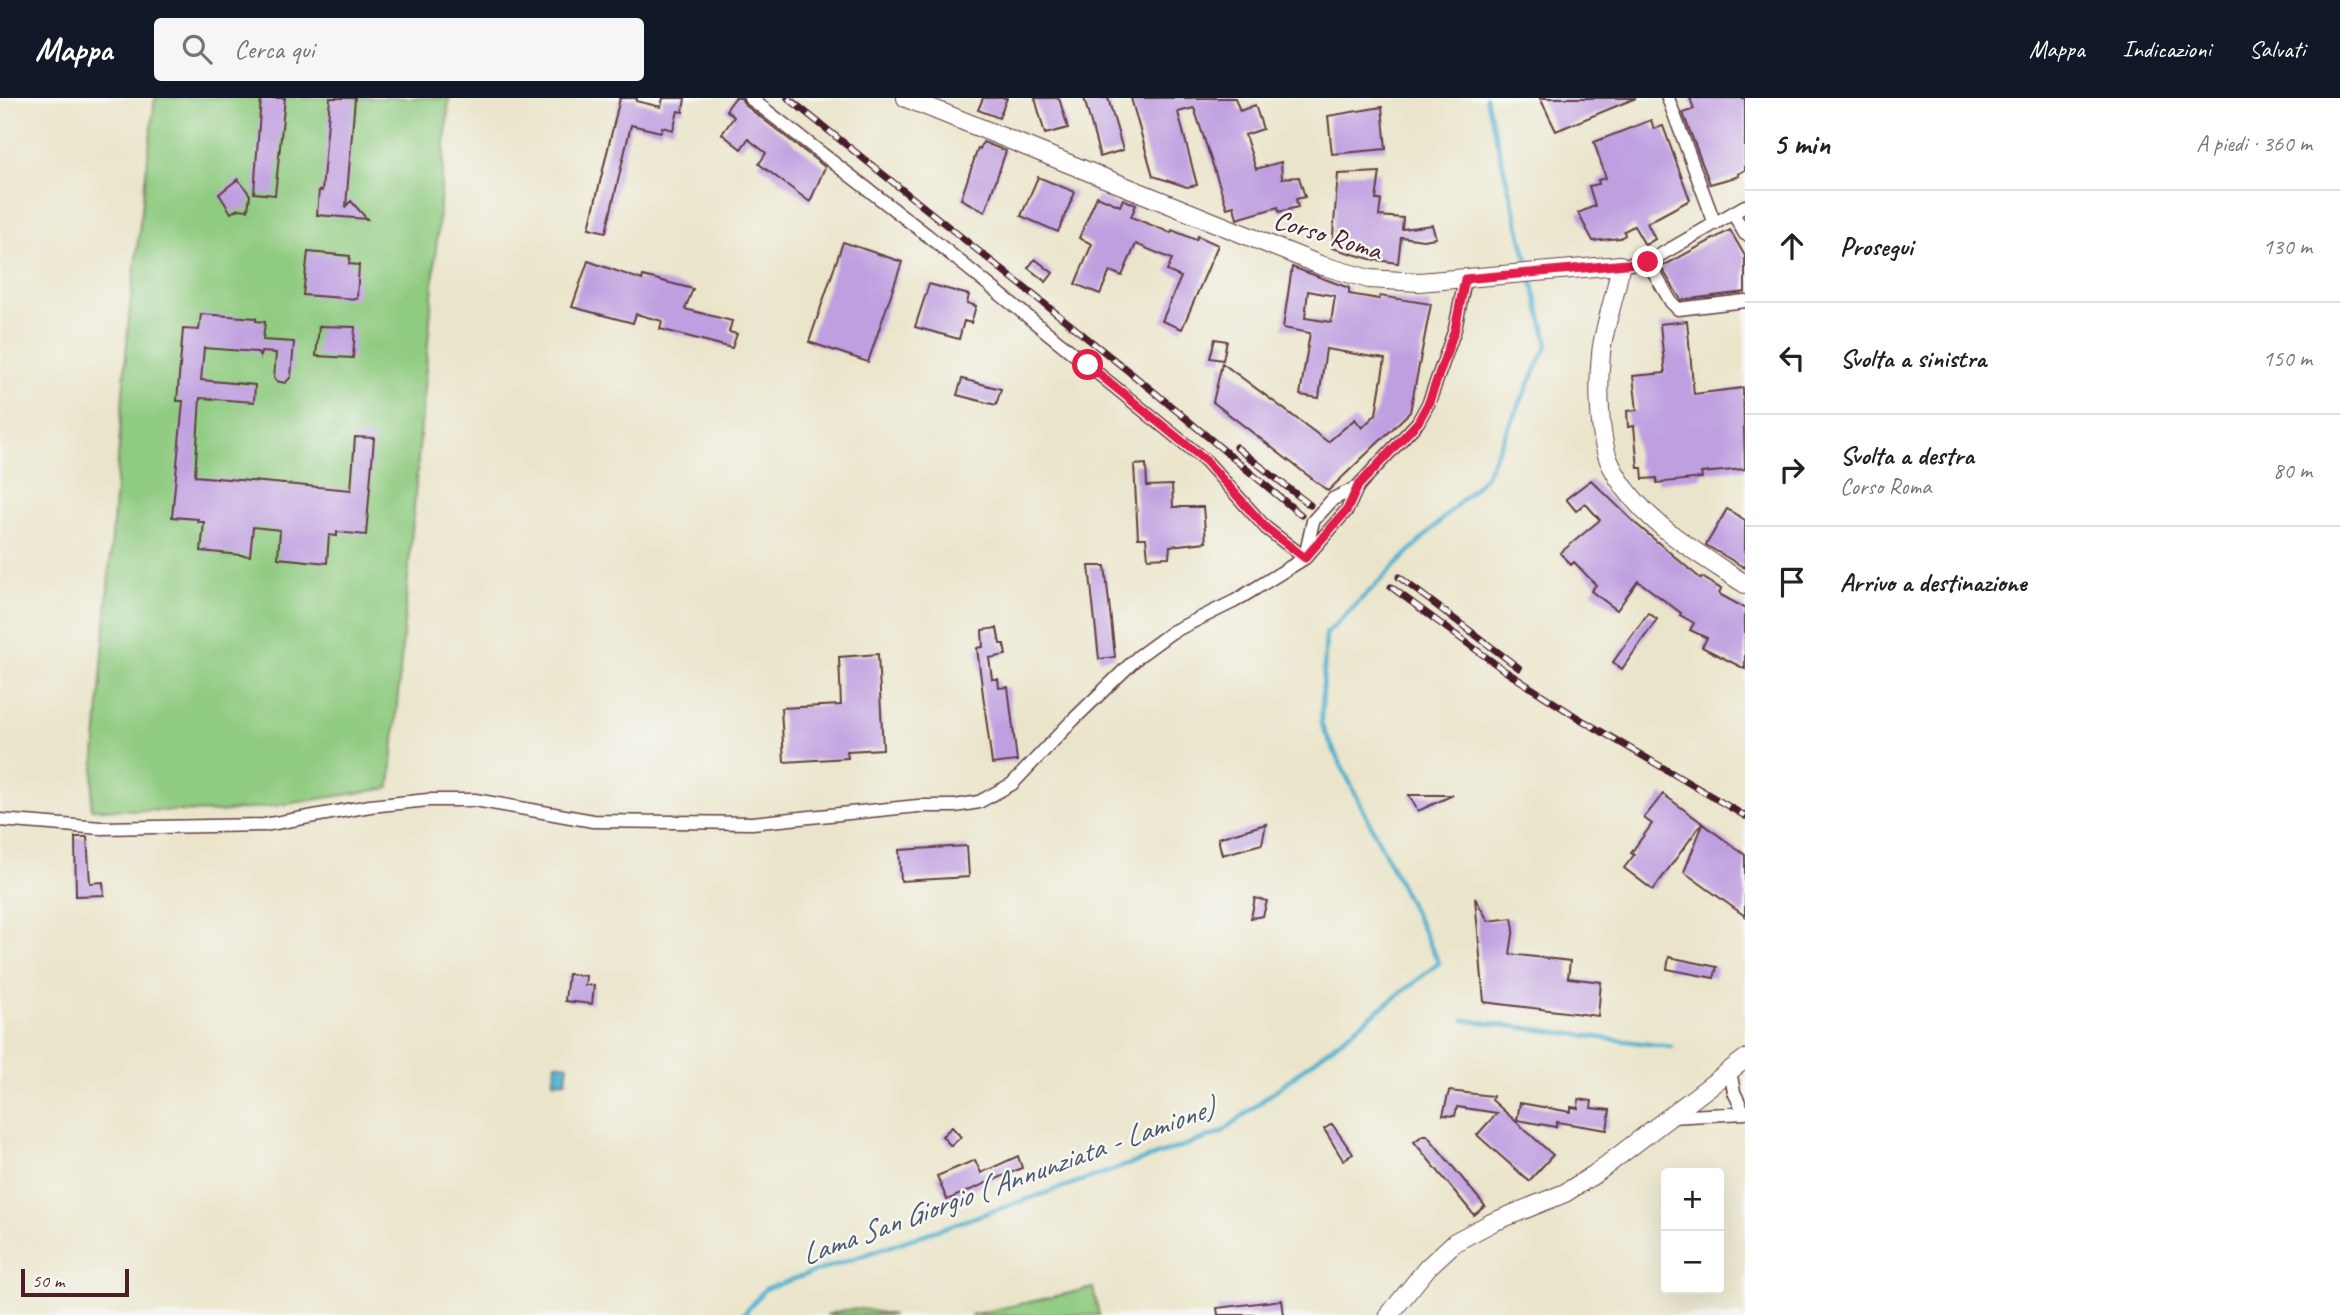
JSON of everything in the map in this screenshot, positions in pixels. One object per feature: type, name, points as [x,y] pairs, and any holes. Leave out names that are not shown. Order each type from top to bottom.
[{"type":"main road","name":"Corso Roma","points":[[906,98],[1320,265],[1369,279],[1419,282],[1620,265]]},
{"type":"main road","points":[[1620,265],[1601,354],[1602,426],[1609,463],[1628,493],[1678,540],[1745,584]]},
{"type":"main road","points":[[1389,1315],[1428,1267],[1455,1242],[1491,1223],[1565,1192],[1595,1174],[1670,1116],[1738,1075],[1745,1059]]},
{"type":"street","points":[[750,98],[927,235],[1206,461],[1266,528],[1305,558]]},
{"type":"street","points":[[1668,98],[1715,224]]},
{"type":"street","name":"Corso Roma","points":[[1620,265],[1648,262],[1745,206]]},
{"type":"street","points":[[1733,213],[1745,234]]},
{"type":"street","points":[[1648,262],[1671,302],[1678,309],[1745,301]]},
{"type":"street","points":[[0,820],[102,828],[241,826],[315,818],[370,806],[428,800],[475,800],[519,810],[593,821],[751,823],[979,802],[1012,784],[1139,656],[1172,632],[1235,601],[1305,558],[1347,510],[1358,486],[1418,422],[1429,402],[1455,329],[1465,279]]},
{"type":"street","points":[[1670,1116],[1745,1113],[1734,1093],[1738,1075]]},
{"type":"green space","points":[[155,98],[449,98],[390,788],[219,812],[91,809],[129,316]]},
{"type":"green space","points":[[1093,1288],[1099,1315],[970,1315]]},
{"type":"green space","points":[[862,1309],[893,1315],[826,1315],[844,1310]]},
{"type":"water","points":[[556,1063],[568,1065],[566,1081],[553,1082]]},
{"type":"building","points":[[261,98],[285,98],[275,195],[254,193]]},
{"type":"building","points":[[330,98],[355,98],[346,206],[351,201],[367,219],[317,215],[319,190],[322,191]]},
{"type":"building","points":[[620,98],[637,98],[636,101],[661,107],[663,98],[685,98],[683,112],[678,111],[673,130],[662,127],[661,132],[631,125],[606,232],[589,228]]},
{"type":"building","points":[[735,98],[741,98],[745,105],[825,167],[810,202],[759,164],[766,153],[748,139],[741,149],[722,134],[734,117],[726,110]]},
{"type":"building","points":[[983,98],[1007,98],[999,118],[978,110]]},
{"type":"building","points":[[1035,98],[1059,98],[1068,128],[1045,134]]},
{"type":"building","points":[[1084,98],[1108,98],[1123,150],[1100,157]]},
{"type":"building","points":[[1131,98],[1235,98],[1240,111],[1255,105],[1263,129],[1245,135],[1256,169],[1281,162],[1282,178],[1299,177],[1305,197],[1296,199],[1298,207],[1279,212],[1278,207],[1237,219],[1234,206],[1227,208],[1194,108],[1178,112],[1197,185],[1187,187],[1153,176]]},
{"type":"building","points":[[1540,98],[1636,98],[1556,131]]},
{"type":"building","points":[[1690,98],[1745,98],[1745,170],[1738,174],[1739,176],[1710,184],[1683,113],[1694,109]]},
{"type":"building","points":[[1382,107],[1386,149],[1332,154],[1328,116]]},
{"type":"building","points":[[1651,120],[1654,129],[1663,126],[1690,200],[1647,223],[1655,239],[1645,245],[1634,226],[1624,231],[1625,235],[1620,238],[1593,241],[1578,213],[1595,206],[1589,186],[1599,184],[1598,180],[1606,178],[1594,142]]},
{"type":"building","points":[[983,142],[1006,151],[985,212],[961,199],[978,148],[980,149]]},
{"type":"building","points":[[1380,172],[1376,200],[1381,200],[1379,216],[1403,218],[1402,229],[1432,225],[1436,238],[1423,240],[1401,237],[1398,263],[1370,259],[1332,248],[1338,174]]},
{"type":"building","points":[[1038,177],[1075,192],[1058,232],[1021,216]]},
{"type":"building","points":[[238,179],[250,195],[248,210],[238,209],[231,213],[219,194]]},
{"type":"building","points":[[1097,196],[1120,206],[1123,199],[1136,205],[1131,217],[1171,233],[1172,230],[1196,240],[1198,236],[1218,245],[1182,329],[1162,321],[1181,277],[1167,271],[1172,259],[1136,244],[1122,276],[1110,271],[1100,294],[1075,284],[1092,244],[1079,238]]},
{"type":"building","points":[[1730,230],[1745,256],[1745,292],[1681,300],[1661,267]]},
{"type":"building","points":[[843,242],[902,262],[868,362],[809,342]]},
{"type":"building","points":[[308,252],[350,256],[349,264],[359,265],[357,299],[303,295]]},
{"type":"building","points":[[1035,259],[1053,273],[1046,282],[1028,268]]},
{"type":"building","points":[[588,261],[642,280],[643,276],[693,289],[685,309],[732,321],[729,332],[737,334],[732,348],[660,329],[662,321],[636,314],[633,323],[572,307]]},
{"type":"building","points":[[1292,267],[1349,288],[1349,294],[1431,304],[1410,412],[1328,491],[1213,402],[1222,363],[1328,442],[1355,419],[1362,428],[1376,414],[1385,359],[1326,349],[1319,398],[1300,395],[1310,333],[1283,328]],"holes":[[[1308,291],[1335,296],[1331,322],[1305,318]]]},
{"type":"building","points":[[929,284],[969,295],[967,303],[976,306],[971,323],[964,321],[959,339],[915,327]]},
{"type":"building","points":[[201,314],[256,318],[256,321],[265,322],[263,340],[294,342],[291,377],[285,383],[274,378],[276,353],[261,352],[260,357],[257,352],[204,348],[201,380],[255,385],[254,402],[200,398],[195,476],[351,490],[355,437],[374,438],[366,535],[337,532],[337,536],[329,535],[327,563],[278,558],[280,530],[253,527],[250,556],[201,551],[204,522],[172,517],[183,401],[177,401],[183,329],[199,330]]},
{"type":"building","points":[[1687,321],[1694,394],[1743,388],[1745,469],[1701,473],[1702,478],[1657,483],[1657,478],[1643,479],[1642,468],[1638,468],[1634,426],[1628,427],[1627,411],[1637,410],[1633,376],[1665,373],[1660,324]]},
{"type":"building","points":[[319,326],[355,327],[353,358],[316,356]]},
{"type":"building","points":[[1215,339],[1227,341],[1223,360],[1210,358]]},
{"type":"building","points":[[962,379],[1001,389],[996,405],[957,395]]},
{"type":"building","points":[[1146,464],[1147,486],[1172,485],[1173,507],[1203,507],[1206,542],[1170,546],[1169,557],[1148,558],[1146,538],[1138,538],[1134,465]]},
{"type":"building","points":[[1591,480],[1635,523],[1701,579],[1702,577],[1721,589],[1719,594],[1745,608],[1745,669],[1702,647],[1707,638],[1690,630],[1694,623],[1638,581],[1617,610],[1591,591],[1596,585],[1574,562],[1571,565],[1560,553],[1600,520],[1585,503],[1576,511],[1566,499]]},
{"type":"building","points":[[1727,509],[1745,520],[1745,568],[1706,545]]},
{"type":"building","points":[[1089,566],[1105,566],[1115,657],[1099,659]]},
{"type":"building","points":[[1648,613],[1657,619],[1622,669],[1613,662]]},
{"type":"building","points":[[997,628],[1000,644],[1004,644],[1006,655],[989,658],[992,679],[998,679],[999,688],[1008,687],[1017,761],[992,764],[977,648],[983,647],[982,630]]},
{"type":"building","points":[[878,654],[883,749],[847,751],[848,758],[784,762],[781,708],[841,705],[839,657]]},
{"type":"building","points":[[1663,794],[1702,823],[1653,890],[1624,868],[1634,855],[1631,853],[1652,824],[1644,818]]},
{"type":"building","points":[[1409,795],[1453,795],[1418,811]]},
{"type":"building","points":[[1266,824],[1262,844],[1222,855],[1218,838]]},
{"type":"building","points":[[1703,824],[1745,855],[1745,916],[1684,872]]},
{"type":"building","points":[[75,837],[87,837],[90,883],[103,882],[104,895],[76,896]]},
{"type":"building","points":[[967,846],[969,877],[901,881],[899,850]]},
{"type":"building","points":[[1255,898],[1267,901],[1263,916],[1251,918]]},
{"type":"building","points":[[1475,898],[1488,921],[1512,918],[1514,928],[1510,954],[1570,961],[1568,978],[1601,982],[1598,1016],[1484,1002]]},
{"type":"building","points":[[1669,957],[1717,967],[1714,978],[1667,969]]},
{"type":"building","points":[[568,974],[586,976],[585,985],[594,986],[592,1004],[565,1001]]},
{"type":"building","points":[[1449,1091],[1493,1096],[1492,1100],[1553,1155],[1529,1181],[1477,1135],[1497,1113],[1457,1107],[1455,1116],[1443,1115]]},
{"type":"building","points":[[1579,1099],[1592,1101],[1591,1108],[1610,1110],[1607,1130],[1557,1122],[1556,1127],[1517,1120],[1520,1103],[1571,1112],[1571,1107],[1578,1108]]},
{"type":"building","points":[[1332,1124],[1353,1154],[1343,1160],[1324,1129]]},
{"type":"building","points":[[952,1127],[961,1137],[951,1146],[942,1136]]},
{"type":"building","points":[[1427,1135],[1485,1206],[1474,1215],[1414,1142]]},
{"type":"building","points":[[1018,1156],[1022,1168],[947,1200],[937,1176],[975,1160],[981,1173]]},
{"type":"building","points":[[1282,1300],[1284,1315],[1218,1315],[1217,1308]]},
{"type":"waterway","name":"Lama San Giorgio ( Annunziata - Lamione)","points":[[1486,98],[1529,268]]},
{"type":"waterway","name":"Lama San Giorgio ( Annunziata - Lamione)","points":[[743,1315],[765,1289],[1221,1133],[1439,963],[1321,724],[1326,634],[1485,477],[1548,344],[1531,277]]},
{"type":"waterway","points":[[1464,1020],[1672,1047]]},
{"type":"railway","points":[[788,98],[1153,391],[1301,515]]},
{"type":"railway","points":[[1236,447],[1310,505]]},
{"type":"railway","points":[[1399,577],[1519,668]]},
{"type":"railway","points":[[1391,587],[1505,671],[1575,716],[1745,816]]},
{"type":"route","points":[[1088,365],[1206,461],[1266,528],[1305,558],[1347,510],[1358,486],[1418,422],[1429,402],[1455,329],[1465,279],[1648,262]]}]
